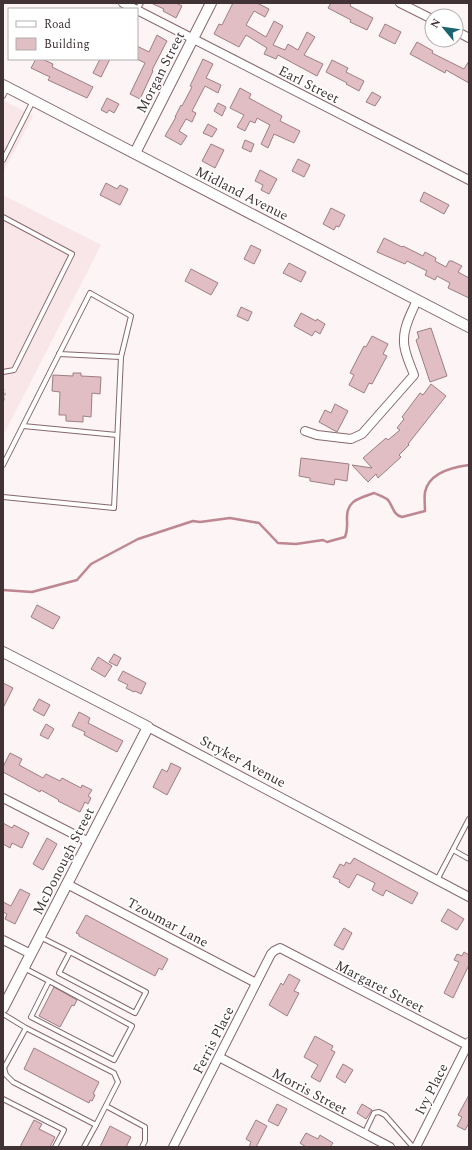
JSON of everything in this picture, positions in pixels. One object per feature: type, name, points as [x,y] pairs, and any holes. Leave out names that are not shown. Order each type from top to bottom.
[{"type":"street","name":"Earl Street","points":[[123,3],[132,8]]},
{"type":"street","name":"Morgan Street","points":[[135,154],[211,3]]},
{"type":"street","points":[[400,3],[424,15]]},
{"type":"street","name":"Earl Street","points":[[138,11],[469,180]]},
{"type":"street","name":"Midland Avenue","points":[[4,89],[33,100],[469,327]]},
{"type":"street","points":[[305,432],[351,440],[362,434],[414,375],[405,348],[404,339],[408,320],[417,300]]},
{"type":"street","name":"Stryker Avenue","points":[[3,652],[469,897]]},
{"type":"street","name":"McDonough Street","points":[[3,1008],[148,727]]},
{"type":"street","points":[[3,798],[89,842]]},
{"type":"street","name":"Tzoumar Lane","points":[[67,884],[256,983]]},
{"type":"street","points":[[3,940],[31,954]]},
{"type":"street","name":"Ferris Place","points":[[173,1147],[271,954],[274,950],[280,948]]},
{"type":"street","name":"Margaret Street","points":[[280,948],[468,1045]]},
{"type":"street","name":"Ivy Place","points":[[416,1147],[468,1045]]},
{"type":"street","name":"Morris Street","points":[[219,1057],[390,1147]]},
{"type":"lane","points":[[3,160],[33,100]]},
{"type":"lane","points":[[3,217],[72,254],[14,370],[3,372]]},
{"type":"lane","points":[[3,465],[90,293],[131,316],[121,357],[114,508],[3,497]]},
{"type":"lane","points":[[59,354],[121,357]]},
{"type":"lane","points":[[22,426],[117,435]]},
{"type":"lane","points":[[437,880],[469,819]]},
{"type":"lane","points":[[453,850],[469,859]]},
{"type":"lane","points":[[40,937],[70,952],[146,992],[135,1013],[60,973],[70,952]]},
{"type":"lane","points":[[24,968],[132,1026],[114,1060],[31,1016],[48,982]]},
{"type":"lane","points":[[3,1014],[26,1028],[114,1073],[118,1082],[84,1147]]},
{"type":"lane","points":[[26,1028],[4,1068],[6,1075],[13,1082],[96,1125]]},
{"type":"lane","points":[[3,1099],[64,1130],[55,1147]]},
{"type":"lane","points":[[106,1106],[145,1127],[145,1141],[142,1147]]},
{"type":"lane","points":[[364,1134],[374,1113],[379,1112],[385,1115],[413,1147]]},
{"type":"path","points":[[3,388],[5,394],[3,404]]},
{"type":"shaded area","points":[[3,100],[33,116],[3,172]]},
{"type":"shaded area","points":[[3,195],[101,245],[3,436]]},
{"type":"building","points":[[151,3],[176,3],[182,6],[176,18],[163,11],[164,9]]},
{"type":"building","points":[[233,3],[257,3],[269,9],[265,17],[254,11],[246,25],[266,37],[274,21],[283,26],[273,45],[285,50],[288,44],[298,50],[307,32],[315,37],[304,55],[323,64],[317,76],[278,55],[276,59],[264,54],[267,48],[246,35],[239,47],[214,34],[219,24],[222,25]]},
{"type":"building","points":[[331,3],[351,3],[350,6],[373,18],[367,30],[350,22],[351,20],[328,8]]},
{"type":"building","points":[[385,24],[401,32],[395,44],[379,36]]},
{"type":"building","points":[[157,35],[167,41],[152,70],[153,71],[140,99],[130,94],[145,63],[138,60],[138,46],[149,52]]},
{"type":"building","points":[[417,42],[424,46],[424,48],[433,51],[432,53],[464,69],[469,61],[469,83],[446,70],[445,73],[410,54]]},
{"type":"building","points":[[203,59],[213,64],[206,78],[221,85],[218,93],[205,86],[192,111],[196,113],[192,122],[186,119],[179,131],[187,136],[181,145],[165,136],[192,87],[190,86]]},
{"type":"building","points":[[35,60],[44,60],[53,64],[52,67],[93,87],[87,98],[48,80],[50,77],[31,68]]},
{"type":"building","points":[[100,60],[110,60],[101,77],[93,73]]},
{"type":"building","points":[[332,60],[348,68],[346,72],[364,81],[359,91],[326,72]]},
{"type":"building","points":[[240,88],[251,94],[249,98],[282,116],[280,121],[300,131],[294,143],[274,134],[268,148],[261,144],[270,125],[257,118],[255,123],[250,121],[245,131],[237,127],[244,115],[230,108]]},
{"type":"building","points":[[372,92],[381,97],[375,106],[366,102]]},
{"type":"building","points":[[107,98],[119,104],[114,113],[109,110],[107,113],[101,110]]},
{"type":"building","points":[[218,103],[226,107],[222,116],[214,111]]},
{"type":"building","points":[[208,124],[217,129],[212,137],[203,133]]},
{"type":"building","points":[[245,140],[254,144],[251,152],[242,148]]},
{"type":"building","points":[[211,144],[224,150],[215,168],[202,161]]},
{"type":"building","points":[[298,159],[310,165],[304,177],[292,171]]},
{"type":"building","points":[[260,170],[277,179],[269,194],[261,190],[263,185],[255,181]]},
{"type":"building","points":[[106,183],[117,189],[120,185],[128,189],[120,205],[100,195]]},
{"type":"building","points":[[424,192],[449,205],[444,214],[420,201]]},
{"type":"building","points":[[331,208],[345,215],[339,227],[336,226],[334,230],[323,224]]},
{"type":"building","points":[[384,238],[423,256],[425,252],[436,258],[435,261],[446,267],[449,261],[462,266],[458,272],[469,278],[469,298],[448,288],[450,283],[437,276],[435,280],[425,275],[427,271],[407,261],[405,264],[377,252]]},
{"type":"building","points":[[251,245],[261,250],[254,264],[244,259]]},
{"type":"building","points":[[289,263],[306,272],[301,282],[283,273]]},
{"type":"building","points":[[191,269],[218,283],[211,295],[185,281]]},
{"type":"building","points":[[241,307],[252,312],[248,321],[237,316]]},
{"type":"building","points":[[301,313],[316,321],[317,319],[325,324],[320,334],[315,331],[312,336],[294,326]]},
{"type":"building","points":[[431,328],[447,376],[430,382],[416,340],[419,338],[417,332]]},
{"type":"building","points":[[372,336],[388,344],[383,354],[387,356],[372,384],[369,383],[364,393],[349,385],[354,375],[350,373],[364,346],[366,347]]},
{"type":"building","points":[[73,373],[81,373],[81,376],[101,377],[100,394],[92,393],[91,417],[83,416],[83,422],[66,421],[66,415],[59,415],[60,392],[52,391],[53,375],[73,376]]},
{"type":"building","points":[[431,384],[446,396],[408,444],[409,445],[399,455],[401,457],[378,478],[376,474],[368,482],[352,465],[372,468],[363,458],[386,438],[388,440],[400,430],[397,428],[404,419],[402,417],[420,393],[423,395]]},
{"type":"building","points":[[335,404],[348,411],[337,432],[319,422],[325,410],[331,413]]},
{"type":"building","points":[[301,458],[349,464],[347,481],[335,479],[334,485],[310,481],[310,478],[299,476]]},
{"type":"building","points":[[37,605],[60,617],[53,629],[31,617]]},
{"type":"building","points":[[114,654],[121,658],[117,666],[109,662]]},
{"type":"building","points":[[98,657],[112,666],[105,677],[91,669]]},
{"type":"building","points":[[123,671],[146,683],[141,694],[126,688],[128,685],[118,680]]},
{"type":"building","points":[[3,683],[13,688],[3,708]]},
{"type":"building","points":[[39,699],[50,705],[44,716],[33,710]]},
{"type":"building","points":[[79,712],[90,718],[88,723],[123,741],[117,752],[84,735],[85,732],[72,726]]},
{"type":"building","points":[[46,724],[54,729],[48,739],[40,735]]},
{"type":"building","points":[[10,753],[22,759],[19,765],[43,778],[46,774],[60,781],[62,778],[81,788],[82,785],[92,790],[88,796],[91,798],[88,804],[85,802],[80,812],[58,801],[59,800],[41,790],[40,792],[3,772],[3,767]]},
{"type":"building","points":[[171,763],[181,768],[167,795],[153,787],[162,769],[167,772]]},
{"type":"building","points":[[3,823],[12,828],[14,825],[29,833],[22,848],[12,843],[10,848],[3,844]]},
{"type":"building","points":[[47,838],[57,844],[43,870],[33,864]]},
{"type":"building","points":[[354,858],[418,893],[412,904],[386,890],[383,896],[372,890],[375,883],[357,874],[349,888],[339,882],[340,880],[333,877],[340,864],[344,866],[346,862],[350,864]]},
{"type":"building","points":[[20,889],[30,894],[15,924],[5,919],[7,914],[3,912],[3,902],[11,906]]},
{"type":"building","points":[[448,909],[464,919],[457,930],[441,921]]},
{"type":"building","points":[[86,915],[168,959],[162,970],[159,968],[155,976],[79,936],[79,934],[76,933]]},
{"type":"building","points":[[344,928],[352,933],[343,950],[334,945]]},
{"type":"building","points":[[464,952],[469,955],[469,965],[453,998],[444,993],[459,962],[454,960],[457,954],[462,956]]},
{"type":"building","points":[[289,974],[300,980],[294,991],[299,993],[287,1016],[269,1005],[281,983],[283,985]]},
{"type":"building","points":[[54,987],[77,1000],[74,1006],[72,1005],[60,1027],[39,1016]]},
{"type":"building","points":[[315,1036],[333,1046],[331,1050],[335,1052],[320,1082],[311,1077],[318,1065],[304,1057]]},
{"type":"building","points":[[34,1048],[99,1082],[93,1094],[95,1095],[92,1101],[90,1100],[89,1103],[24,1069]]},
{"type":"building","points":[[343,1064],[353,1070],[345,1083],[336,1077]]},
{"type":"building","points":[[469,1095],[469,1123],[465,1130],[457,1126],[462,1117],[458,1115]]},
{"type":"building","points":[[277,1104],[287,1109],[278,1126],[268,1121]]},
{"type":"building","points":[[362,1104],[372,1110],[366,1119],[357,1113]]},
{"type":"building","points":[[34,1120],[42,1124],[39,1129],[55,1137],[50,1147],[20,1147]]},
{"type":"building","points":[[256,1120],[267,1126],[256,1147],[249,1147],[251,1142],[246,1139]]},
{"type":"building","points":[[110,1126],[131,1137],[126,1147],[100,1147]]},
{"type":"building","points":[[306,1133],[318,1139],[320,1135],[333,1143],[330,1147],[306,1147],[300,1143]]},
{"type":"waterway","points":[[3,590],[32,592],[77,580],[91,564],[138,539],[193,521],[200,522],[230,518],[259,523],[278,543],[296,544],[323,540],[327,542],[345,537],[347,530],[347,513],[351,504],[359,498],[374,493],[381,496],[388,500],[395,512],[402,517],[425,511],[425,492],[427,485],[431,480],[449,469],[469,465]]}]
